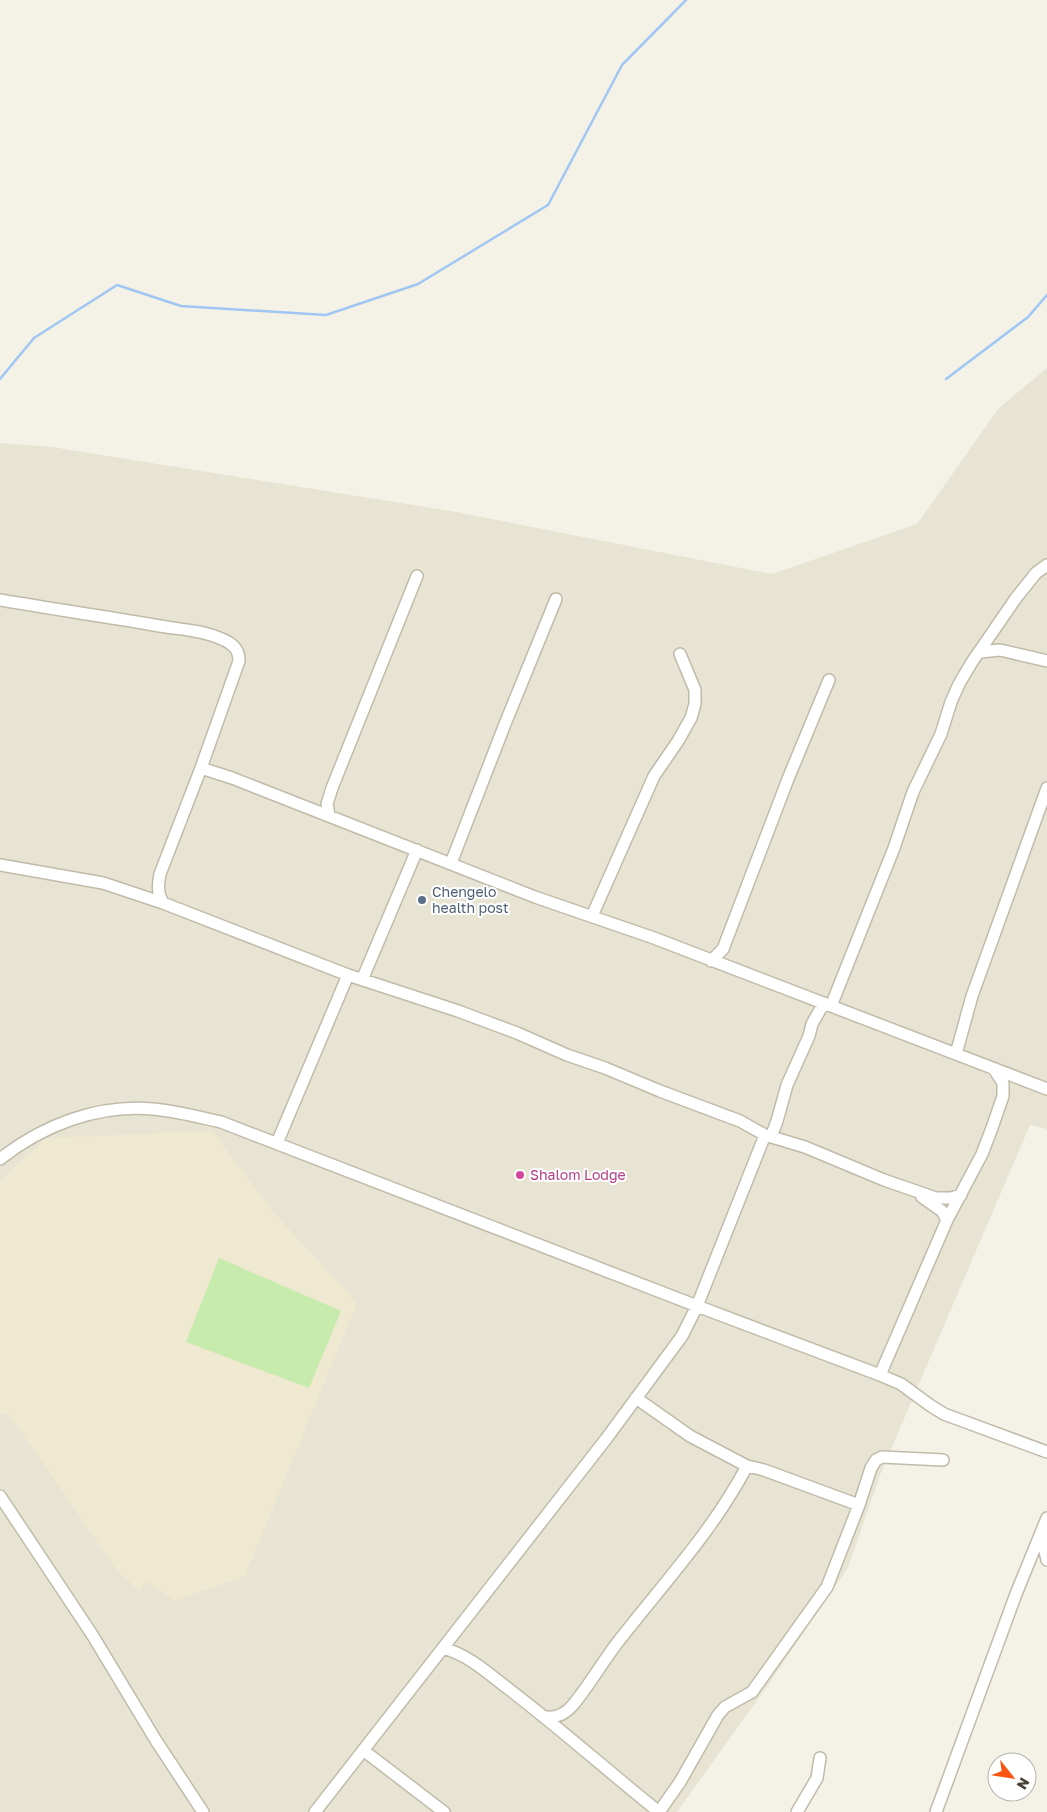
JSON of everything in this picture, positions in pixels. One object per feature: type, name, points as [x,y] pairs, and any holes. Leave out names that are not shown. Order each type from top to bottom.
[{"type":"street","points":[[315,1812],[600,1447],[682,1336],[697,1306],[768,1136],[777,1121],[787,1085],[809,1036],[812,1024],[827,1004],[894,848],[913,792],[941,734],[959,684],[1030,580],[1047,565]]},
{"type":"street","points":[[329,815],[327,804],[332,788],[417,576]]},
{"type":"street","points":[[451,863],[556,599]]},
{"type":"street","points":[[0,600],[122,618],[156,626],[205,632],[235,647],[239,654],[239,661],[201,768],[160,874],[158,888],[162,903]]},
{"type":"street","points":[[991,635],[1000,650]]},
{"type":"street","points":[[980,652],[1000,650],[1047,661]]},
{"type":"street","points":[[592,916],[654,776],[690,718],[695,690],[680,654]]},
{"type":"street","points":[[728,967],[723,956],[723,949],[788,779],[829,680]]},
{"type":"street","points":[[201,768],[232,778],[536,896],[827,1004],[1047,1089]]},
{"type":"street","points":[[956,1054],[972,996],[1047,788]]},
{"type":"street","points":[[362,980],[417,850]]},
{"type":"street","points":[[0,865],[103,883],[162,903],[348,975],[509,1030],[567,1055],[740,1121],[768,1136],[805,1147],[856,1170],[942,1199],[961,1195]]},
{"type":"street","points":[[711,961],[723,949]]},
{"type":"street","points":[[277,1143],[348,975]]},
{"type":"street","points":[[880,1375],[948,1220],[982,1154],[1003,1096],[1002,1083],[994,1069]]},
{"type":"street","points":[[1003,1096],[1016,1085],[1029,1082]]},
{"type":"street","points":[[0,1158],[28,1139],[51,1127],[76,1118],[125,1109],[152,1109],[221,1122],[880,1375],[901,1384],[944,1414],[1047,1452]]},
{"type":"street","points":[[910,1189],[942,1211],[948,1220]]},
{"type":"street","points":[[636,1398],[690,1436],[747,1466],[764,1470],[859,1505]]},
{"type":"street","points":[[443,1648],[454,1651],[478,1666],[546,1717],[659,1812],[680,1782],[718,1715],[726,1707],[752,1692],[827,1587],[859,1505],[871,1468],[876,1460],[882,1456],[943,1460]]},
{"type":"street","points":[[546,1717],[561,1715],[572,1706],[611,1650],[712,1524],[747,1466]]},
{"type":"street","points":[[0,1496],[93,1636],[155,1739],[202,1812]]},
{"type":"street","points":[[936,1812],[1016,1594],[1044,1534],[1047,1518]]},
{"type":"street","points":[[1044,1534],[1047,1560]]},
{"type":"street","points":[[363,1750],[444,1812]]},
{"type":"street","points":[[797,1812],[817,1778],[820,1758]]},
{"type":"shaded area","points":[[1047,368],[1047,1129],[1030,1125],[880,1475],[848,1568],[766,1688],[677,1812],[0,1812],[0,443],[52,447],[451,511],[772,574],[917,524],[999,408]]},
{"type":"shaded area","points":[[212,1131],[274,1213],[357,1303],[245,1576],[174,1601],[148,1581],[139,1591],[116,1569],[9,1414],[0,1413],[0,1181],[46,1138]]},
{"type":"green space","points":[[219,1258],[341,1311],[309,1388],[186,1342]]},
{"type":"waterway","points":[[0,379],[34,338],[117,285],[181,306],[326,315],[418,284],[548,205],[622,65],[686,0]]},
{"type":"waterway","points":[[946,379],[1028,317],[1047,295]]},
{"type":"place","name":"Chengelo health post","points":[[422,900]]},
{"type":"place","name":"Shalom Lodge","points":[[520,1175]]}]
